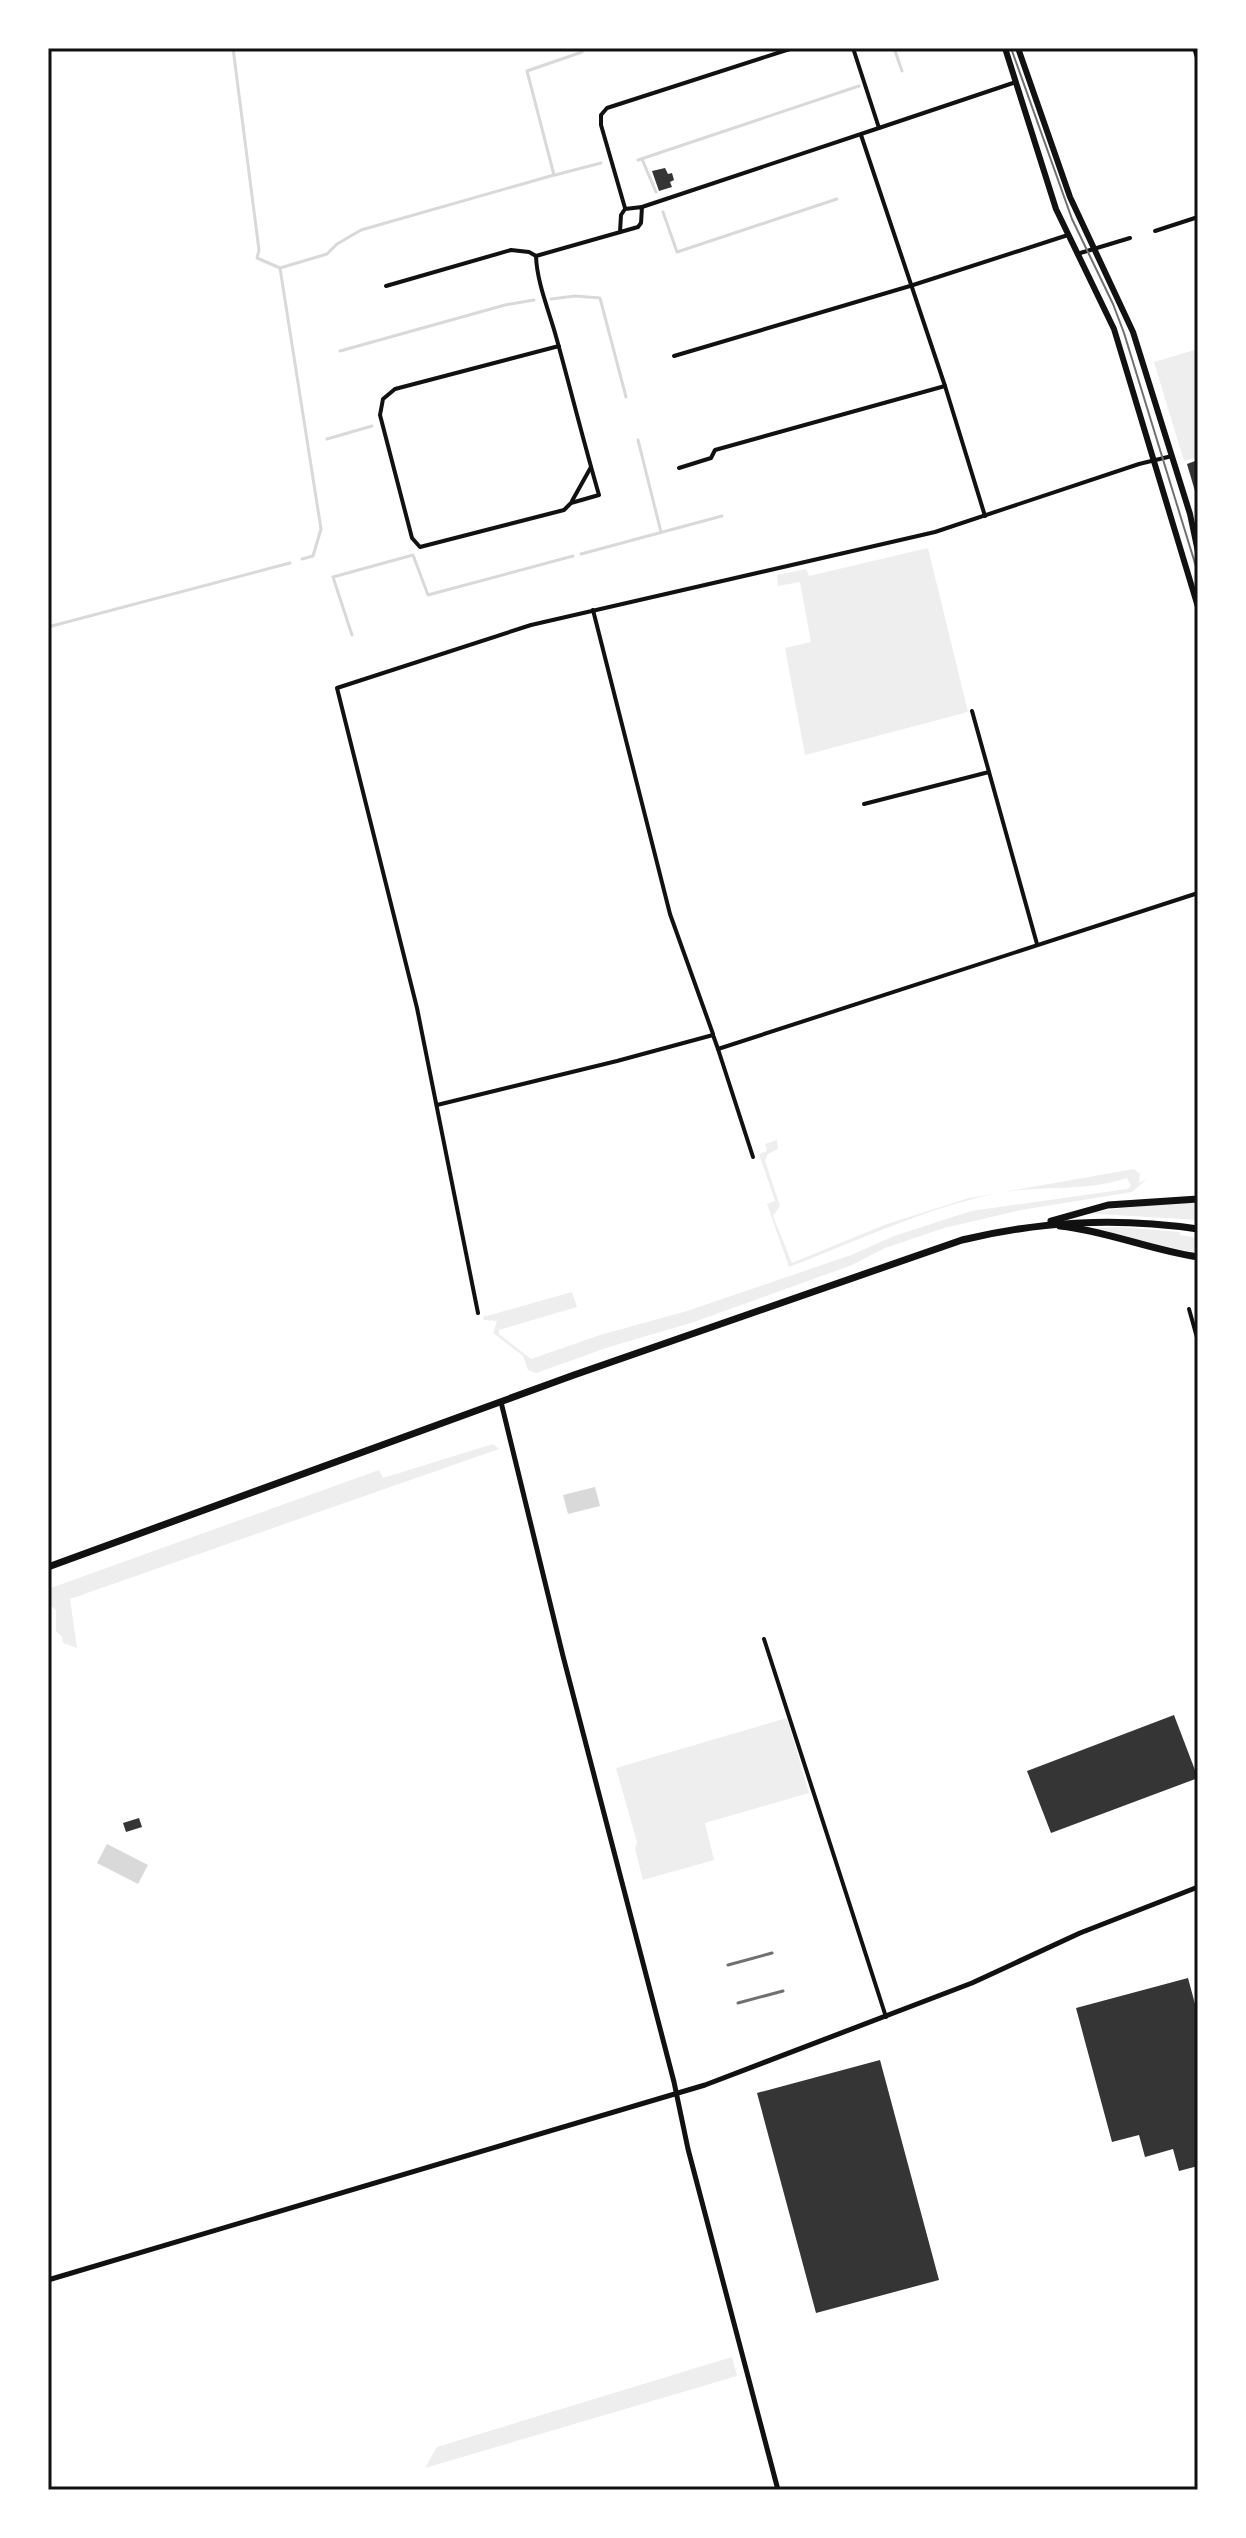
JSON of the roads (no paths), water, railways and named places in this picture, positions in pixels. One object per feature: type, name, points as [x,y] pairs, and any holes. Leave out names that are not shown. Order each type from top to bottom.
[{"type":"main road","points":[[1005,48],[1049,189],[1114,329],[1198,607]]},
{"type":"main road","points":[[1018,48],[1065,185],[1092,250],[1133,332],[1198,552]]},
{"type":"main road","points":[[1042,1224],[1108,1205],[1198,1199]]},
{"type":"main road","points":[[48,1567],[931,1249],[1042,1224],[1116,1221],[1198,1229]]},
{"type":"main road","points":[[1042,1224],[1088,1230],[1155,1249],[1198,1257]]},
{"type":"street","points":[[625,209],[601,125],[601,115],[607,108],[793,48]]},
{"type":"street","points":[[853,48],[879,128]]},
{"type":"street","points":[[1194,48],[1198,61]]},
{"type":"street","points":[[620,232],[621,215],[625,209],[642,207],[1016,82]]},
{"type":"street","points":[[861,135],[986,517]]},
{"type":"street","points":[[386,286],[511,250],[536,256],[638,227],[642,207]]},
{"type":"street","points":[[1155,231],[1198,217]]},
{"type":"street","points":[[674,356],[1068,235]]},
{"type":"street","points":[[1077,254],[1130,238]]},
{"type":"street","points":[[536,256],[537,273],[599,495],[571,503]]},
{"type":"street","points":[[559,346],[395,389],[383,399],[380,415],[412,538],[420,547],[564,510],[591,467]]},
{"type":"street","points":[[679,468],[711,458],[715,450],[945,386]]},
{"type":"street","points":[[478,1313],[402,948],[337,688],[531,625],[935,532],[1172,456]]},
{"type":"street","points":[[593,610],[670,914],[753,1157]]},
{"type":"street","points":[[972,711],[1037,944]]},
{"type":"street","points":[[864,804],[989,772]]},
{"type":"street","points":[[718,1049],[1198,893]]},
{"type":"street","points":[[437,1105],[713,1035]]},
{"type":"street","points":[[1189,1309],[1198,1341]]},
{"type":"street","points":[[501,1402],[778,2490]]},
{"type":"street","points":[[764,1639],[886,2017]]},
{"type":"street","points":[[48,2280],[705,2085],[972,1983],[1080,1933],[1198,1887]]},
{"type":"waterway","points":[[233,48],[259,250],[257,258],[280,268],[321,529],[313,556],[302,559]]},
{"type":"waterway","points":[[894,48],[902,71]]},
{"type":"waterway","points":[[280,268],[327,254],[337,244],[361,230],[554,175],[527,71],[582,52]]},
{"type":"waterway","points":[[638,160],[859,86]]},
{"type":"waterway","points":[[642,159],[656,192]]},
{"type":"waterway","points":[[555,175],[601,163]]},
{"type":"waterway","points":[[663,212],[677,252],[837,199]]},
{"type":"waterway","points":[[551,299],[575,296],[600,298],[626,397]]},
{"type":"waterway","points":[[340,351],[505,305],[534,300]]},
{"type":"waterway","points":[[327,439],[372,426]]},
{"type":"waterway","points":[[638,440],[661,532]]},
{"type":"waterway","points":[[581,554],[722,516]]},
{"type":"waterway","points":[[352,635],[333,577],[413,555],[428,595],[573,556]]},
{"type":"waterway","points":[[48,627],[290,563]]},
{"type":"tram line","points":[[1011,48],[1072,219],[1124,333],[1198,573]]},
{"type":"railway","points":[[728,1965],[772,1953]]},
{"type":"railway","points":[[738,2003],[783,1991]]}]
